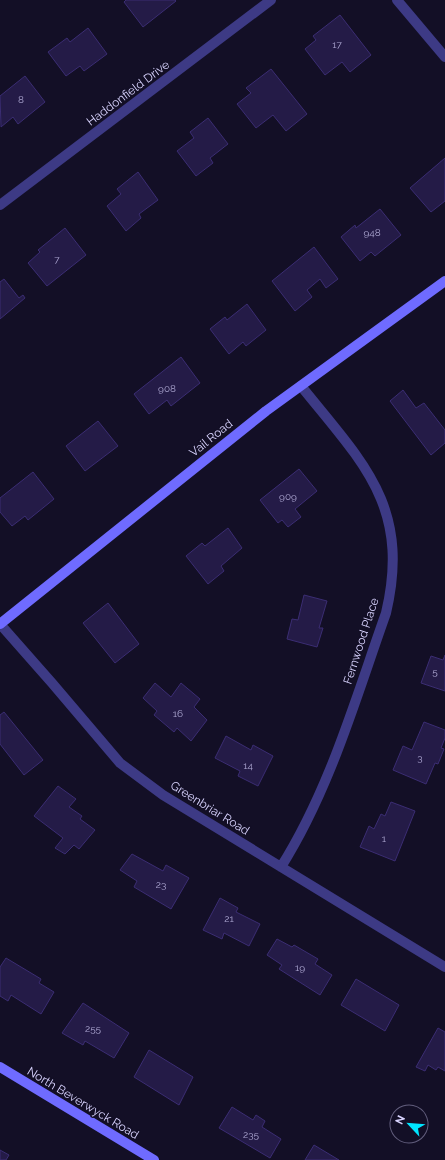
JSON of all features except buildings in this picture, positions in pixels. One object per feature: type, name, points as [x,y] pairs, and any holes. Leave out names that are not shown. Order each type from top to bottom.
[{"type":"street","name":"Haddonfield Drive","points":[[0,205],[271,0]]},
{"type":"street","points":[[398,0],[445,57]]},
{"type":"street","name":"Vail Road","points":[[0,624],[266,411],[445,281]]},
{"type":"street","name":"Fernwood Place","points":[[281,867],[301,835],[333,764],[386,613],[391,590],[393,563],[391,537],[387,517],[376,486],[363,462],[301,386]]},
{"type":"street","name":"Greenbriar Road","points":[[0,624],[120,763],[163,795],[445,967]]},
{"type":"street","name":"North Beverwyck Road","points":[[0,1068],[154,1160]]}]
